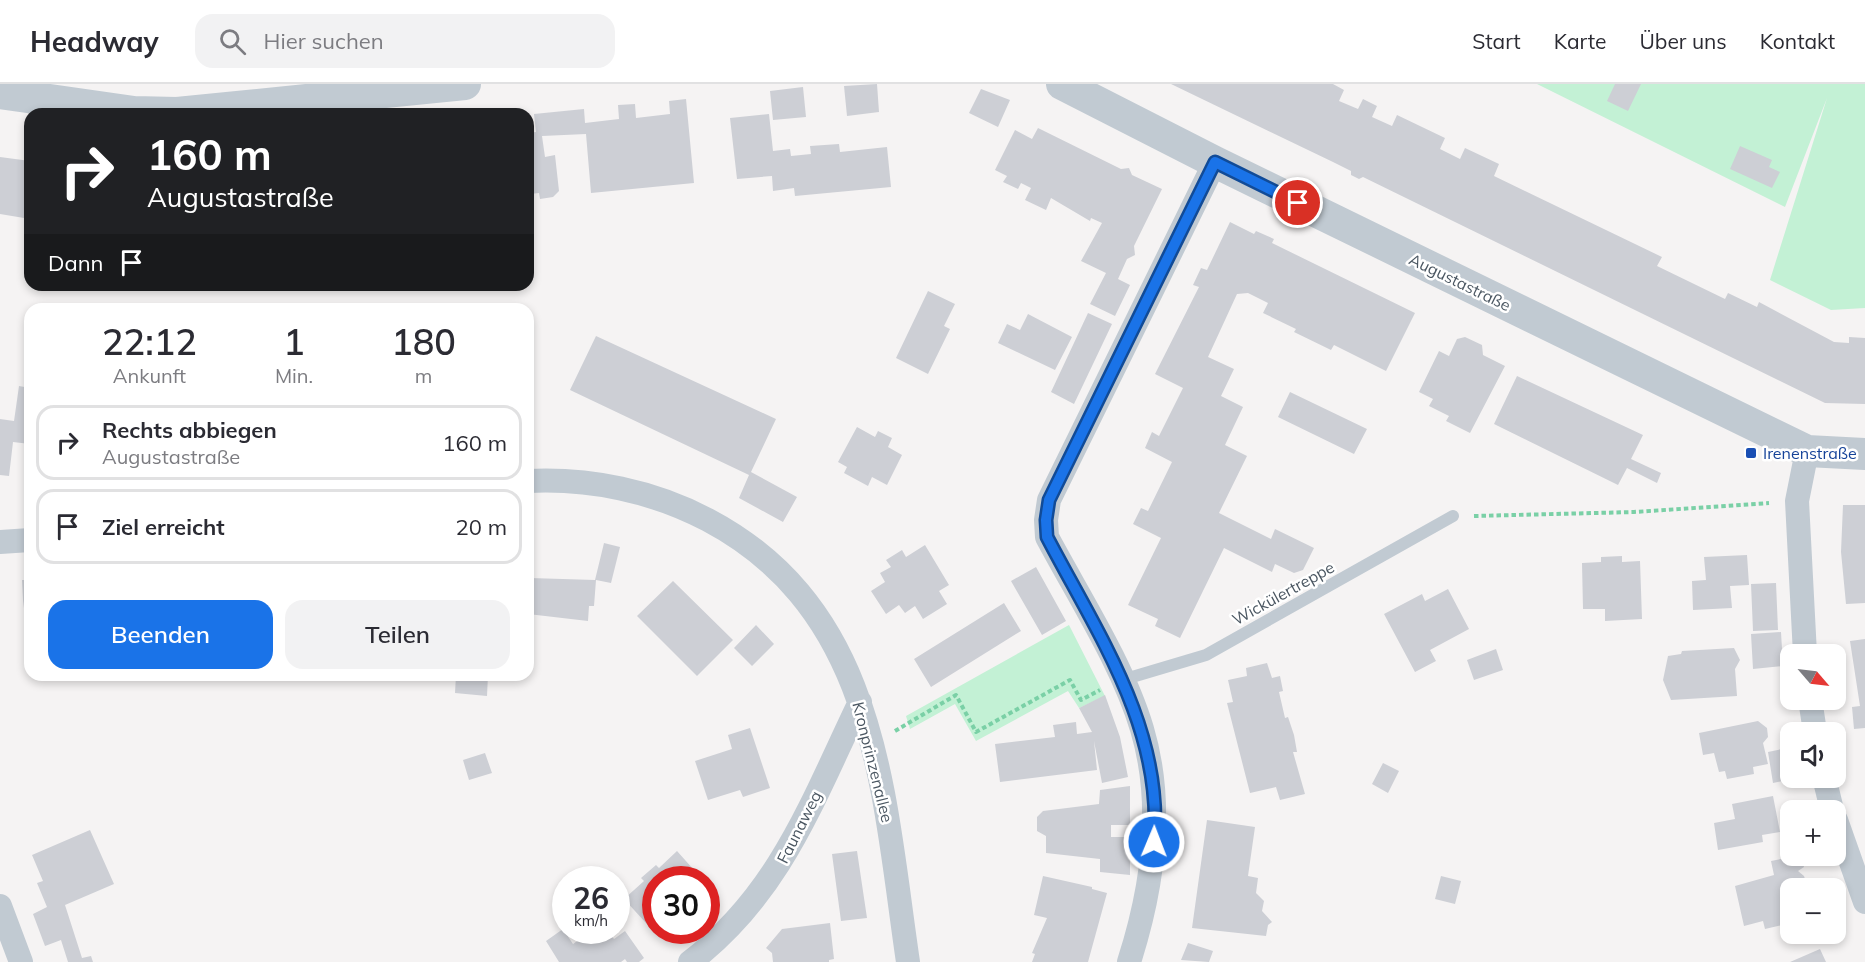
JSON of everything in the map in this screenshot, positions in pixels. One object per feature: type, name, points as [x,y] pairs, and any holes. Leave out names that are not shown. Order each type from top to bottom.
[{"type":"street","points":[[227,108],[465,84]]},
{"type":"street","name":"Augustastraße","points":[[1062,84],[1215,162],[1807,451],[1865,454]]},
{"type":"street","points":[[0,93],[106,108]]},
{"type":"street","points":[[1129,962],[1144,909],[1155,825],[1152,772],[1142,729],[1112,684],[1047,537],[1046,520],[1049,500],[1215,162]]},
{"type":"street","points":[[1804,644],[1797,501],[1807,451]]},
{"type":"street","name":"Kronprinzenallee","points":[[534,481],[586,482],[634,492],[696,514],[741,540],[784,575],[814,609],[837,646],[860,702],[889,823],[908,962]]},
{"type":"street","points":[[0,542],[24,540]]},
{"type":"street","name":"Faunaweg","points":[[690,962],[744,912],[782,863],[860,702]]},
{"type":"street","points":[[1846,848],[1865,902]]},
{"type":"street","points":[[0,906],[21,962]]},
{"type":"lane","name":"Wickülertreppe","points":[[1112,684],[1206,655],[1453,516]]},
{"type":"path","points":[[1467,516],[1634,512],[1755,504]]},
{"type":"path","points":[[912,720],[956,695],[976,732],[1070,680],[1081,700],[1112,684]]},
{"type":"green space","points":[[1537,84],[1865,84],[1865,308],[1831,310],[1770,280],[1827,98],[1785,207]]},
{"type":"green space","points":[[1069,625],[1105,696],[1079,708],[1068,691],[976,741],[955,704],[910,729],[906,716]]},
{"type":"building","points":[[877,84],[879,112],[847,116],[844,86]]},
{"type":"building","points":[[1171,84],[1333,84],[1344,90],[1339,101],[1358,109],[1363,99],[1377,106],[1372,117],[1392,126],[1397,115],[1445,138],[1440,149],[1460,159],[1465,148],[1499,164],[1494,176],[1662,257],[1657,266],[1725,299],[1728,293],[1757,307],[1759,302],[1834,342],[1849,343],[1849,337],[1865,338],[1865,404],[1825,403],[1363,177],[1359,179],[1351,175],[1351,171]]},
{"type":"building","points":[[1615,84],[1641,84],[1628,111],[1607,101]]},
{"type":"building","points":[[803,87],[806,117],[773,120],[770,91]]},
{"type":"building","points":[[981,89],[1010,100],[998,127],[969,113]]},
{"type":"building","points":[[686,99],[694,183],[591,193],[586,134],[542,136],[545,157],[555,155],[559,191],[553,197],[540,199],[539,193],[534,194],[534,132],[536,132],[534,114],[584,109],[585,123],[619,119],[618,105],[635,104],[636,118],[670,114],[669,101]]},
{"type":"building","points":[[769,114],[773,151],[790,149],[791,156],[811,154],[810,146],[839,144],[840,152],[887,147],[891,187],[795,196],[794,188],[773,191],[772,176],[737,179],[730,118]]},
{"type":"building","points":[[1038,128],[1121,169],[1129,168],[1132,175],[1162,189],[1134,246],[1135,255],[1127,259],[1118,279],[1130,285],[1115,316],[1090,304],[1106,273],[1081,261],[1102,223],[1091,218],[1090,221],[1051,198],[1046,210],[1025,200],[1031,188],[1021,183],[1018,189],[1003,182],[1007,176],[995,170],[1015,130],[1032,139]]},
{"type":"building","points":[[1740,146],[1772,160],[1769,167],[1780,172],[1772,188],[1730,169]]},
{"type":"building","points":[[0,157],[24,160],[24,218],[0,214]]},
{"type":"building","points":[[1230,222],[1254,234],[1256,231],[1274,239],[1272,243],[1415,313],[1386,371],[1334,345],[1331,350],[1294,332],[1296,329],[1263,313],[1268,303],[1248,293],[1237,294],[1208,357],[1234,369],[1221,396],[1243,407],[1225,445],[1247,456],[1219,513],[1271,539],[1275,529],[1314,548],[1303,570],[1294,573],[1275,564],[1272,572],[1224,548],[1180,638],[1155,626],[1158,619],[1128,605],[1161,538],[1133,524],[1141,508],[1148,511],[1172,462],[1145,448],[1152,432],[1159,436],[1183,388],[1155,374],[1199,287],[1193,285],[1201,268],[1207,270]]},
{"type":"building","points":[[928,291],[955,304],[944,326],[950,329],[928,374],[896,358]]},
{"type":"building","points":[[1088,313],[1112,324],[1074,404],[1051,392]]},
{"type":"building","points":[[1028,314],[1072,337],[1055,370],[998,343],[1007,324],[1020,330]]},
{"type":"building","points":[[596,336],[776,419],[751,472],[797,497],[783,522],[739,498],[749,475],[570,390]]},
{"type":"building","points":[[1465,337],[1482,345],[1483,355],[1505,366],[1470,433],[1446,421],[1449,416],[1429,406],[1433,399],[1419,392],[1439,351],[1449,356],[1457,339]]},
{"type":"building","points":[[1517,376],[1643,435],[1631,459],[1661,473],[1657,483],[1627,468],[1618,485],[1494,424]]},
{"type":"building","points":[[19,386],[24,387],[24,443],[13,442],[9,476],[0,475],[0,419],[14,421]]},
{"type":"building","points":[[1290,392],[1367,429],[1354,454],[1278,417]]},
{"type":"building","points":[[857,427],[875,437],[878,431],[892,438],[888,447],[902,455],[887,485],[872,477],[868,486],[844,473],[847,467],[838,462]]},
{"type":"building","points":[[1843,505],[1865,505],[1865,603],[1846,604],[1841,552]]},
{"type":"building","points":[[604,543],[620,547],[611,583],[596,580],[594,606],[589,606],[588,621],[534,615],[534,578],[595,580]]},
{"type":"building","points":[[925,545],[949,585],[939,591],[947,604],[923,619],[915,606],[905,613],[899,605],[886,614],[871,591],[885,582],[880,573],[891,567],[886,560],[902,550],[906,557]]},
{"type":"building","points":[[1747,555],[1749,585],[1730,586],[1732,608],[1693,610],[1692,581],[1706,580],[1704,557]]},
{"type":"building","points":[[1622,556],[1622,562],[1640,561],[1642,619],[1605,621],[1605,609],[1583,609],[1582,563],[1601,562],[1601,557]]},
{"type":"building","points":[[1036,567],[1066,621],[1042,635],[1011,581]]},
{"type":"building","points":[[22,580],[24,580],[24,608]]},
{"type":"building","points":[[673,581],[733,640],[697,676],[637,616]]},
{"type":"building","points":[[1776,583],[1778,630],[1753,631],[1751,584]]},
{"type":"building","points":[[1448,589],[1469,629],[1430,650],[1436,661],[1415,672],[1384,614],[1422,594],[1425,601]]},
{"type":"building","points":[[1004,603],[1021,631],[931,687],[914,659]]},
{"type":"building","points":[[756,625],[774,644],[752,666],[734,648]]},
{"type":"building","points":[[1781,632],[1780,666],[1753,669],[1751,634]]},
{"type":"building","points":[[1865,639],[1865,728],[1854,729],[1852,707],[1860,706],[1850,641]]},
{"type":"building","points":[[1734,648],[1740,660],[1735,669],[1737,696],[1671,700],[1663,680],[1668,656],[1681,654],[1682,651]]},
{"type":"building","points":[[1496,649],[1503,670],[1474,680],[1467,660]]},
{"type":"building","points":[[1267,663],[1272,678],[1280,676],[1283,691],[1279,692],[1285,718],[1288,717],[1294,735],[1297,752],[1293,752],[1305,794],[1280,800],[1276,787],[1250,793],[1227,703],[1233,702],[1228,680],[1247,676],[1246,668]]},
{"type":"building","points":[[456,681],[488,681],[487,696],[455,693]]},
{"type":"building","points":[[1105,695],[1120,737],[1128,777],[1102,783],[1094,741],[1097,770],[1000,782],[995,744],[1055,737],[1053,725],[1076,722],[1077,734],[1092,732],[1079,708]]},
{"type":"building","points":[[1758,721],[1767,728],[1768,737],[1763,743],[1768,764],[1753,767],[1754,774],[1727,779],[1725,771],[1719,772],[1714,753],[1703,755],[1699,733]]},
{"type":"building","points":[[750,728],[770,788],[743,797],[740,790],[708,800],[695,761],[732,749],[728,735]]},
{"type":"building","points":[[1780,749],[1780,781],[1773,783],[1768,752]]},
{"type":"building","points":[[485,753],[492,773],[469,780],[463,760]]},
{"type":"building","points":[[1383,763],[1399,771],[1388,793],[1372,784]]},
{"type":"building","points":[[1130,786],[1130,825],[1111,825],[1111,837],[1130,837],[1130,875],[1100,872],[1100,859],[1046,853],[1046,836],[1037,831],[1037,817],[1043,811],[1099,804],[1100,790]]},
{"type":"building","points":[[1773,796],[1780,832],[1762,835],[1763,842],[1718,850],[1714,823],[1735,819],[1732,804]]},
{"type":"building","points":[[1207,820],[1255,827],[1248,876],[1258,878],[1256,893],[1264,901],[1262,911],[1272,922],[1268,925],[1266,936],[1192,928]]},
{"type":"building","points":[[90,830],[114,884],[65,905],[82,958],[91,956],[93,962],[68,962],[61,940],[45,946],[33,914],[47,907],[37,883],[43,881],[32,855]]},
{"type":"building","points":[[677,851],[690,866],[661,866]]},
{"type":"building","points":[[857,851],[867,918],[841,921],[832,854]]},
{"type":"building","points":[[1780,859],[1780,866],[1804,866],[1798,871],[1805,878],[1780,878],[1780,926],[1765,929],[1763,921],[1744,926],[1735,886],[1774,875],[1771,861]]},
{"type":"building","points":[[1043,876],[1092,887],[1092,889],[1107,893],[1088,962],[1032,962],[1035,954],[1032,953],[1047,918],[1034,915]]},
{"type":"building","points":[[1441,876],[1461,881],[1455,904],[1435,899]]},
{"type":"building","points":[[642,883],[642,919],[630,906],[630,894]]},
{"type":"building","points":[[830,923],[834,959],[829,962],[773,962],[772,953],[766,948],[782,929]]},
{"type":"building","points":[[552,937],[552,944],[630,944],[630,938],[644,958],[639,962],[627,962],[625,959],[621,962],[559,962],[546,941]]},
{"type":"building","points":[[1188,943],[1213,951],[1209,962],[1181,960]]},
{"type":"building","points":[[1820,949],[1826,962],[1790,962]]},
{"type":"place","name":"Irenenstraße","points":[[1751,453]]},
{"type":"route","points":[[1154,842],[1152,772],[1142,729],[1122,680],[1047,537],[1046,520],[1049,500],[1215,162],[1298,203]]}]
